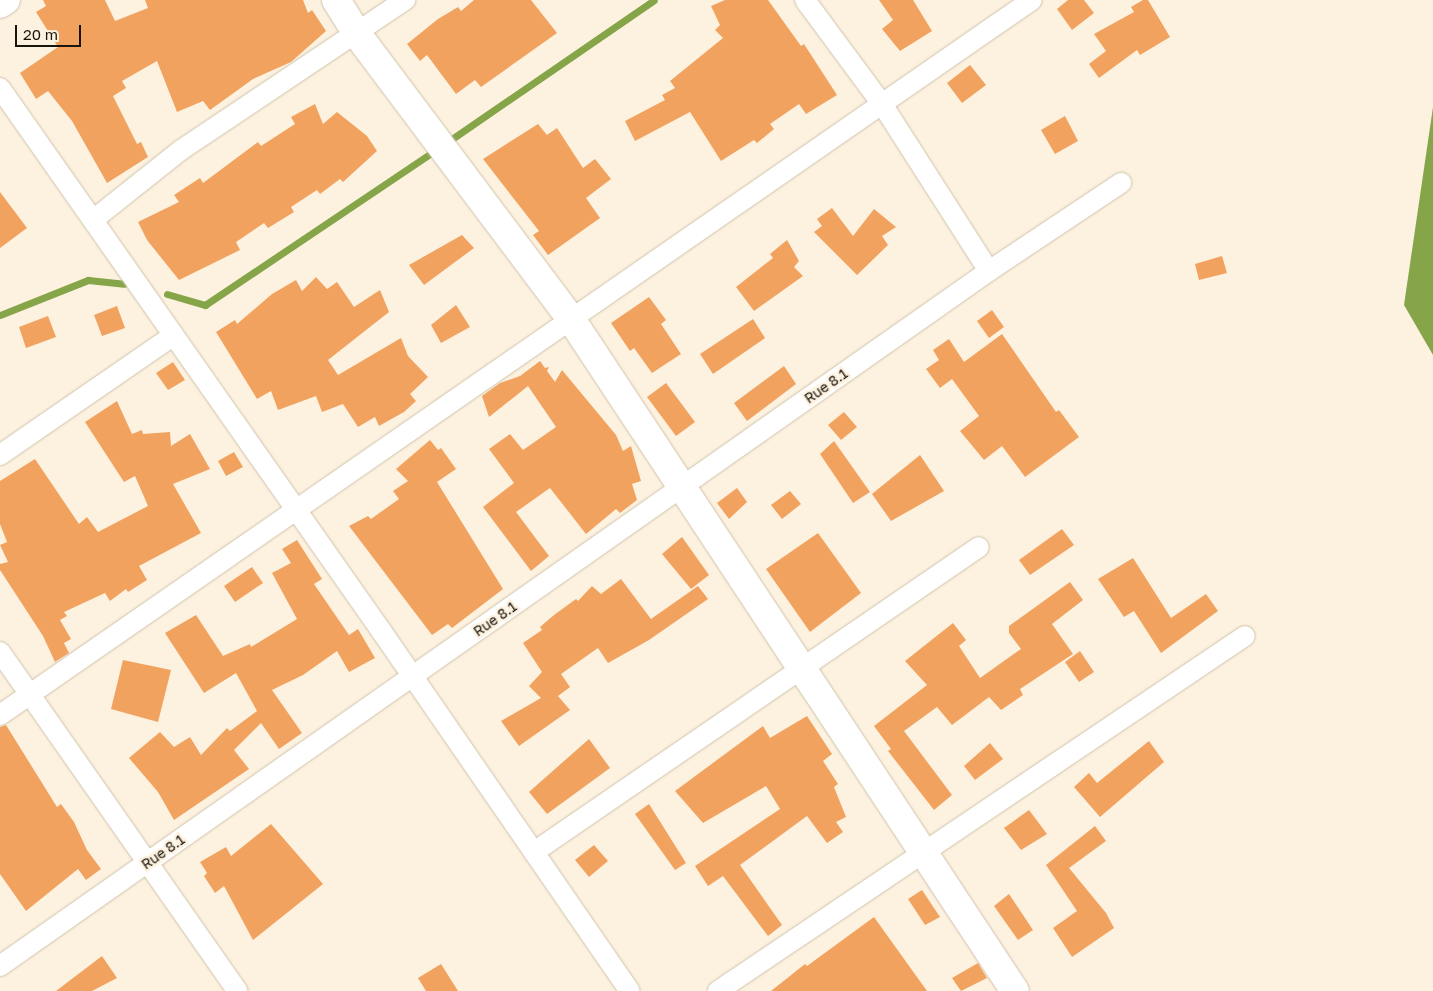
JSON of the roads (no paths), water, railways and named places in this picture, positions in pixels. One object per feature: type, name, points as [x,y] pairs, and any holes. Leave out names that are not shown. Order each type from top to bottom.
[{"type":"street","points":[[0,4],[6,0]]},
{"type":"street","points":[[336,0],[357,34],[571,319],[1015,991]]},
{"type":"street","points":[[93,220],[181,150],[357,34],[405,0]]},
{"type":"street","points":[[805,0],[882,104],[989,271]]},
{"type":"street","points":[[0,715],[1032,0]]},
{"type":"street","points":[[0,88],[413,676],[630,991]]},
{"type":"street","name":"Rue 8.1","points":[[0,966],[989,271],[1121,183]]},
{"type":"street","points":[[0,455],[174,335]]},
{"type":"street","points":[[534,852],[801,667],[979,547]]},
{"type":"street","points":[[718,991],[1245,636]]},
{"type":"street","points":[[0,652],[237,991]]},
{"type":"waterway","points":[[446,143],[654,0]]},
{"type":"waterway","points":[[167,294],[205,305],[437,149]]},
{"type":"waterway","points":[[0,315],[88,280],[124,284]]}]
